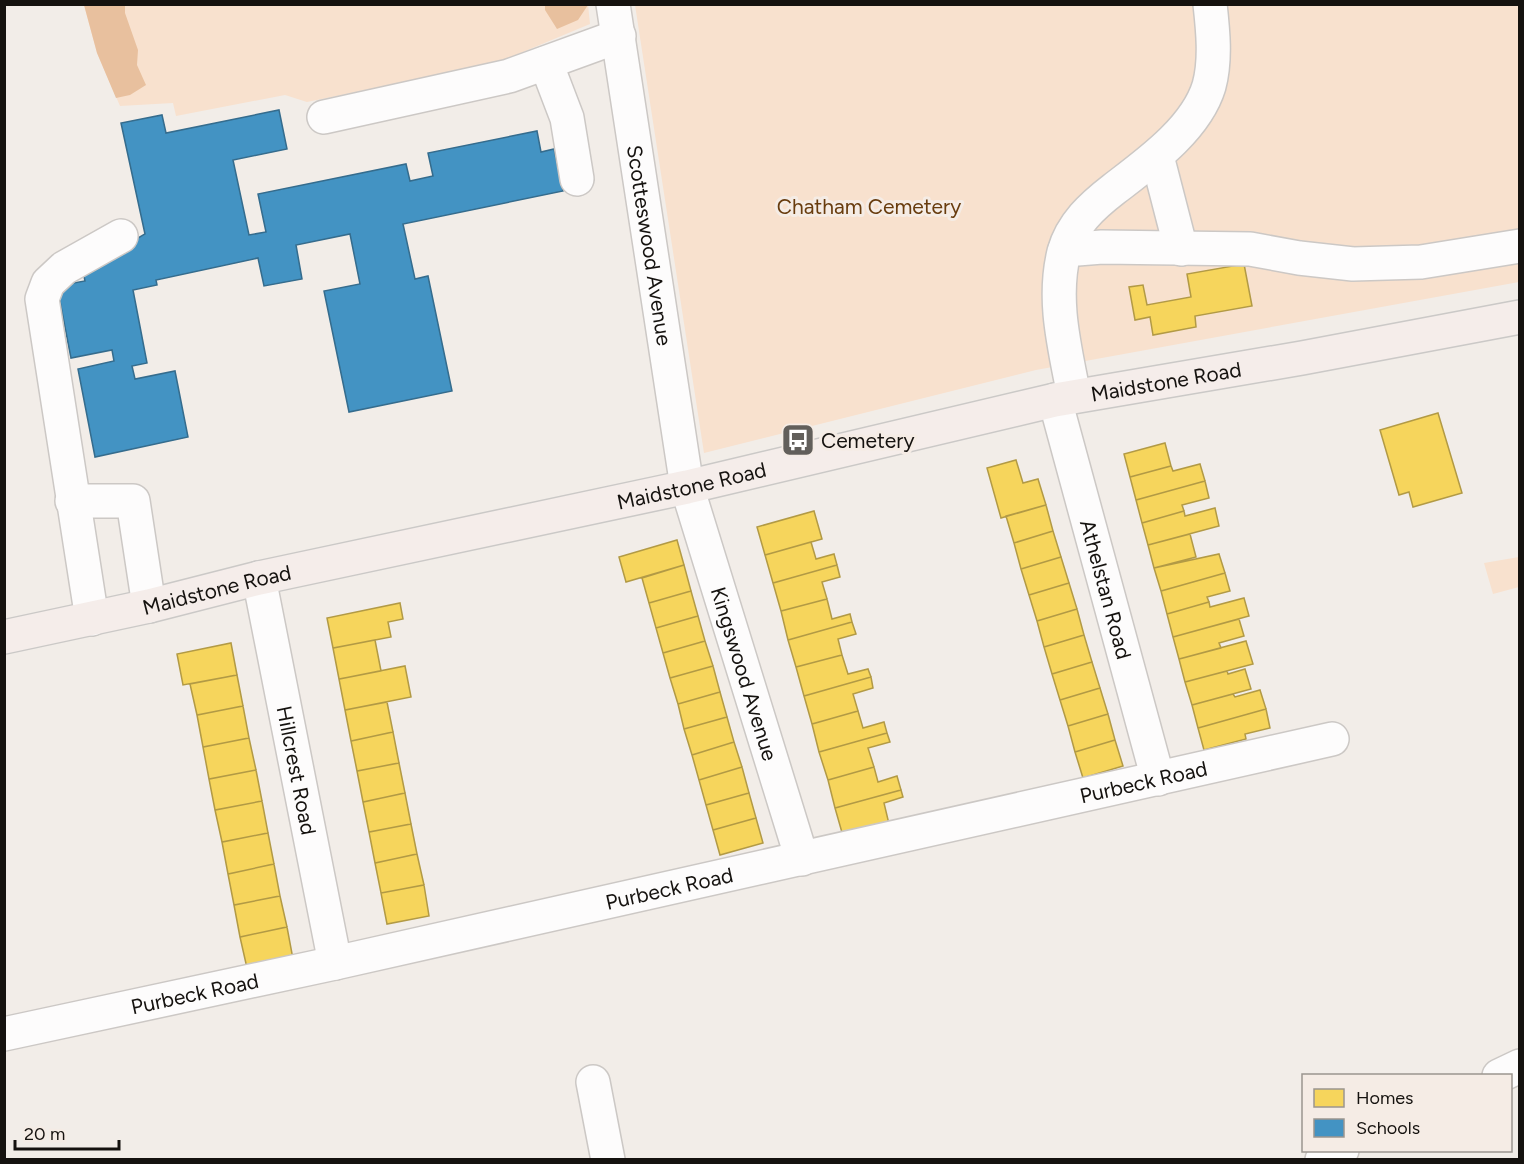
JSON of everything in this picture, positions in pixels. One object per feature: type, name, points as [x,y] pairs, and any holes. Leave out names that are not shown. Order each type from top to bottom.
[{"type":"main road","name":"Maidstone Road","points":[[4,637],[149,606],[259,578],[687,488],[1064,398],[1302,358],[1520,317]]},
{"type":"street","name":"Scotteswood Avenue","points":[[613,4],[687,488]]},
{"type":"street","name":"Athelstan Road","points":[[1158,779],[1064,398],[1058,315],[1059,282],[1065,250],[1078,220],[1157,156],[1186,128],[1209,87],[1214,50],[1206,9]]},
{"type":"street","points":[[324,117],[509,76],[619,36]]},
{"type":"street","points":[[546,63],[567,118],[577,179]]},
{"type":"street","points":[[1157,156],[1181,249]]},
{"type":"street","points":[[92,619],[42,299],[48,283],[64,268],[121,236]]},
{"type":"street","points":[[1065,250],[1102,247],[1250,249],[1299,258],[1353,264],[1422,262],[1520,246]]},
{"type":"street","name":"Kingswood Avenue","points":[[687,488],[802,859]]},
{"type":"street","points":[[72,501],[133,501],[149,606]]},
{"type":"street","name":"Hillcrest Road","points":[[259,578],[336,963]]},
{"type":"street","name":"Purbeck Road","points":[[4,1034],[336,963],[1332,739]]},
{"type":"street","points":[[1503,1074],[1520,1066]]},
{"type":"street","points":[[593,1082],[608,1160]]},
{"type":"street","points":[[1322,1160],[1338,1152]]},
{"type":"green space","points":[[588,4],[590,24],[494,64],[307,102],[285,95],[176,116],[173,103],[120,106],[97,53],[84,5]]},
{"type":"green space","name":"Chatham Cemetery","points":[[635,5],[1519,5],[1519,282],[1036,370],[704,453]]},
{"type":"green space","points":[[1519,557],[1519,587],[1493,594],[1484,563]]},
{"type":"shaded area","points":[[588,4],[578,20],[557,29],[545,10],[545,5]]},
{"type":"shaded area","points":[[84,5],[125,5],[125,13],[138,50],[137,65],[146,85],[130,95],[116,98],[97,53]]},
{"type":"building: Homes","points":[[1244,264],[1252,306],[1195,316],[1196,327],[1153,335],[1150,317],[1135,320],[1129,287],[1143,285],[1147,305],[1191,297],[1187,274]]},
{"type":"building: Homes","points":[[1438,413],[1462,493],[1413,507],[1409,492],[1399,495],[1380,430]]},
{"type":"building: Homes","points":[[1165,443],[1171,466],[1130,477],[1124,454]]},
{"type":"building: Homes","points":[[1016,460],[1023,483],[1038,479],[1046,505],[1001,518],[987,468]]},
{"type":"building: Homes","points":[[1200,464],[1205,481],[1136,500],[1130,477],[1171,466],[1173,471]]},
{"type":"building: Homes","points":[[1205,481],[1209,498],[1182,505],[1184,511],[1142,523],[1136,500]]},
{"type":"building: Homes","points":[[1046,505],[1053,531],[1014,543],[1006,516]]},
{"type":"building: Homes","points":[[1215,508],[1219,526],[1148,545],[1142,523],[1184,511],[1185,516]]},
{"type":"building: Homes","points":[[814,511],[822,539],[765,555],[757,527]]},
{"type":"building: Homes","points":[[1053,531],[1061,557],[1021,569],[1014,543]]},
{"type":"building: Homes","points":[[1190,534],[1196,557],[1154,568],[1148,545]]},
{"type":"building: Homes","points":[[677,540],[684,565],[626,582],[619,557]]},
{"type":"building: Homes","points":[[811,542],[816,559],[834,554],[837,565],[773,583],[765,555]]},
{"type":"building: Homes","points":[[1219,554],[1225,573],[1161,591],[1154,568]]},
{"type":"building: Homes","points":[[1061,557],[1069,583],[1029,595],[1021,569]]},
{"type":"building: Homes","points":[[684,565],[691,591],[649,603],[642,578]]},
{"type":"building: Homes","points":[[837,565],[840,577],[822,582],[827,599],[781,611],[773,583]]},
{"type":"building: Homes","points":[[1225,573],[1230,591],[1207,597],[1209,602],[1167,614],[1161,591]]},
{"type":"building: Homes","points":[[1069,583],[1077,609],[1037,621],[1029,595]]},
{"type":"building: Homes","points":[[691,591],[698,616],[656,628],[649,603]]},
{"type":"building: Homes","points":[[1244,598],[1249,616],[1173,637],[1167,614],[1209,602],[1210,607]]},
{"type":"building: Homes","points":[[827,599],[832,619],[850,614],[852,622],[788,640],[781,611]]},
{"type":"building: Homes","points":[[400,603],[403,619],[388,622],[391,637],[333,648],[327,618]]},
{"type":"building: Homes","points":[[1077,609],[1084,635],[1044,647],[1037,621]]},
{"type":"building: Homes","points":[[698,616],[705,641],[663,653],[656,628]]},
{"type":"building: Homes","points":[[1239,619],[1244,636],[1219,643],[1221,648],[1179,659],[1173,637]]},
{"type":"building: Homes","points":[[852,622],[856,634],[838,639],[842,655],[796,667],[788,640]]},
{"type":"building: Homes","points":[[1084,635],[1092,662],[1052,674],[1044,647]]},
{"type":"building: Homes","points":[[375,640],[381,671],[339,679],[333,648]]},
{"type":"building: Homes","points":[[705,641],[713,666],[670,678],[663,653]]},
{"type":"building: Homes","points":[[1246,641],[1253,664],[1185,682],[1179,659]]},
{"type":"building: Homes","points":[[231,643],[237,675],[183,685],[177,654]]},
{"type":"building: Homes","points":[[842,655],[848,674],[868,669],[871,677],[804,696],[796,667]]},
{"type":"building: Homes","points":[[1092,662],[1100,688],[1060,700],[1052,674]]},
{"type":"building: Homes","points":[[405,666],[411,697],[345,710],[339,679]]},
{"type":"building: Homes","points":[[713,666],[720,692],[678,704],[670,678]]},
{"type":"building: Homes","points":[[1245,669],[1251,689],[1192,705],[1185,682],[1227,671],[1228,674]]},
{"type":"building: Homes","points":[[237,675],[243,706],[197,715],[190,684]]},
{"type":"building: Homes","points":[[871,677],[873,688],[853,694],[858,711],[812,724],[804,696]]},
{"type":"building: Homes","points":[[1100,688],[1108,714],[1068,726],[1060,700]]},
{"type":"building: Homes","points":[[1260,690],[1266,709],[1198,728],[1192,705],[1233,694],[1235,697]]},
{"type":"building: Homes","points":[[720,692],[727,717],[684,729],[678,704]]},
{"type":"building: Homes","points":[[387,702],[393,732],[351,741],[345,710]]},
{"type":"building: Homes","points":[[243,706],[249,738],[203,747],[197,715]]},
{"type":"building: Homes","points":[[1266,709],[1270,728],[1245,734],[1246,739],[1204,750],[1198,728]]},
{"type":"building: Homes","points":[[858,711],[863,728],[884,722],[887,733],[819,752],[812,724]]},
{"type":"building: Homes","points":[[1108,714],[1115,740],[1075,752],[1068,726]]},
{"type":"building: Homes","points":[[727,717],[734,742],[692,755],[684,729]]},
{"type":"building: Homes","points":[[393,732],[399,763],[357,771],[351,741]]},
{"type":"building: Homes","points":[[887,733],[890,742],[868,748],[874,767],[828,780],[819,752]]},
{"type":"building: Homes","points":[[249,738],[256,770],[209,779],[203,747]]},
{"type":"building: Homes","points":[[1115,740],[1123,766],[1083,778],[1075,752]]},
{"type":"building: Homes","points":[[734,742],[742,767],[699,780],[692,755]]},
{"type":"building: Homes","points":[[399,763],[405,793],[363,802],[357,771]]},
{"type":"building: Homes","points":[[742,767],[749,793],[706,805],[699,780]]},
{"type":"building: Homes","points":[[874,767],[878,782],[897,776],[901,790],[835,808],[828,780]]},
{"type":"building: Homes","points":[[256,770],[262,801],[215,810],[209,779]]},
{"type":"building: Homes","points":[[901,790],[903,797],[884,803],[889,824],[843,836],[835,808]]},
{"type":"building: Homes","points":[[405,793],[411,824],[369,832],[363,802]]},
{"type":"building: Homes","points":[[749,793],[756,818],[713,830],[706,805]]},
{"type":"building: Homes","points":[[262,801],[268,833],[222,842],[215,810]]},
{"type":"building: Homes","points":[[756,818],[763,843],[720,855],[713,830]]},
{"type":"building: Homes","points":[[411,824],[417,854],[375,863],[369,832]]},
{"type":"building: Homes","points":[[268,833],[274,864],[228,874],[222,842]]},
{"type":"building: Homes","points":[[417,854],[424,885],[381,893],[375,863]]},
{"type":"building: Homes","points":[[274,864],[280,896],[234,905],[228,874]]},
{"type":"building: Homes","points":[[424,885],[429,916],[387,924],[381,893]]},
{"type":"building: Homes","points":[[280,896],[287,927],[240,937],[234,905]]},
{"type":"building: Homes","points":[[287,927],[293,959],[247,968],[240,937]]},
{"type":"building: Schools","points":[[279,110],[287,149],[233,160],[249,235],[266,232],[258,194],[406,164],[410,181],[433,176],[428,153],[537,131],[541,152],[554,149],[563,191],[403,224],[415,279],[428,276],[452,391],[349,412],[324,291],[360,284],[350,234],[296,245],[302,279],[264,286],[258,258],[156,280],[157,285],[133,290],[147,363],[132,366],[135,379],[175,371],[188,437],[95,457],[78,369],[114,361],[112,350],[71,358],[57,286],[85,281],[82,266],[94,264],[145,234],[121,123],[162,115],[166,133]]},
{"type":"place","name":"Cemetery","points":[[798,440]]}]
